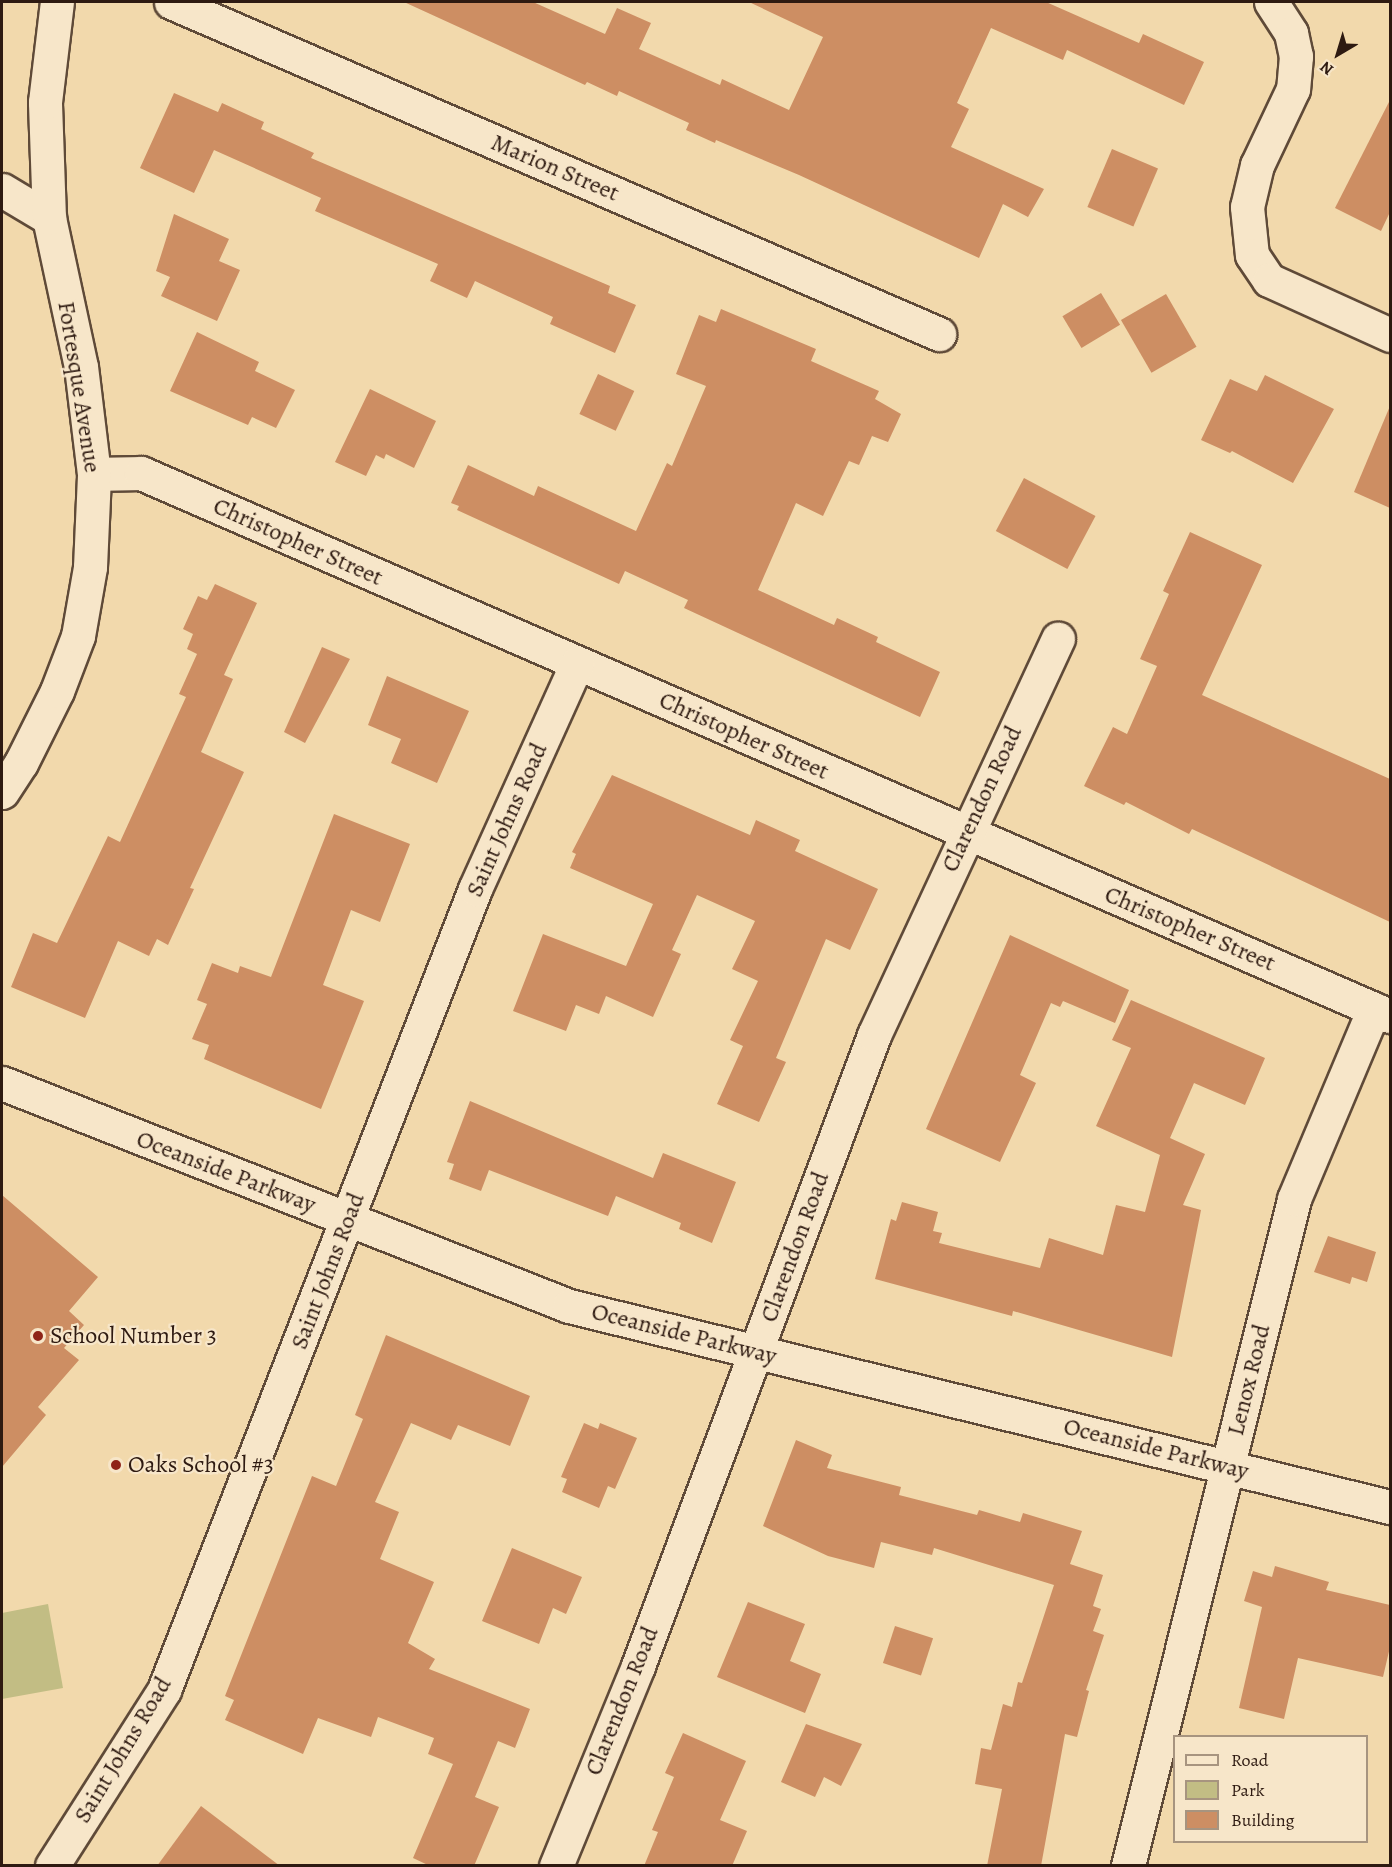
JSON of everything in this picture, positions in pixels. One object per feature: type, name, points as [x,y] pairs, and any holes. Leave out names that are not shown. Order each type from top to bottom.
[{"type":"street","name":"Fortesque Avenue","points":[[2,792],[21,763],[57,691],[78,636],[90,567],[94,474],[81,367],[49,218],[45,102],[57,2]]},
{"type":"street","name":"Marion Street","points":[[171,2],[939,334]]},
{"type":"street","points":[[1270,2],[1291,33],[1296,56],[1293,89],[1257,165],[1247,207],[1252,255],[1269,280],[1390,335]]},
{"type":"street","points":[[2,190],[49,218]]},
{"type":"street","name":"Christopher Street","points":[[94,474],[141,473],[1382,1012]]},
{"type":"street","name":"Clarendon Road","points":[[556,1866],[638,1666],[874,1035],[965,832],[1058,639]]},
{"type":"street","name":"Saint Johns Road","points":[[52,1866],[164,1690],[476,889],[577,663]]},
{"type":"street","name":"Lenox Road","points":[[1128,1866],[1168,1694],[1228,1467],[1294,1199],[1382,1012]]},
{"type":"street","name":"Oceanside Parkway","points":[[2,1083],[569,1306],[1390,1507]]},
{"type":"green space","points":[[48,1604],[63,1688],[2,1699],[2,1613]]},
{"type":"building","points":[[404,2],[533,2],[605,34],[617,8],[651,23],[639,49],[720,85],[722,79],[789,110],[823,37],[749,2],[1046,2],[1139,43],[1143,34],[1204,62],[1184,105],[1067,50],[1063,60],[991,28],[957,103],[969,109],[951,147],[1044,189],[1028,217],[1003,204],[979,258],[799,175],[716,140],[715,143],[686,130],[689,123],[619,91],[617,96],[587,82],[585,85]]},
{"type":"building","points":[[174,93],[218,112],[222,103],[264,122],[261,129],[314,153],[311,158],[610,286],[608,293],[636,305],[615,353],[550,324],[553,317],[475,281],[467,298],[430,281],[438,264],[315,211],[321,198],[214,150],[194,193],[140,168]]},
{"type":"building","points":[[1390,100],[1390,212],[1381,231],[1335,208]]},
{"type":"building","points":[[1112,149],[1158,169],[1133,227],[1087,207]]},
{"type":"building","points":[[174,214],[229,239],[219,261],[240,270],[217,321],[161,296],[170,277],[156,271]]},
{"type":"building","points":[[1101,293],[1120,325],[1081,348],[1062,316]]},
{"type":"building","points":[[1166,294],[1196,347],[1151,373],[1121,320]]},
{"type":"building","points":[[721,309],[816,349],[811,361],[879,391],[875,399],[901,414],[888,442],[872,436],[859,465],[849,461],[823,516],[796,503],[758,590],[834,625],[837,618],[878,637],[876,642],[940,672],[920,717],[684,608],[688,600],[625,571],[619,584],[457,510],[459,506],[451,503],[468,465],[534,496],[538,486],[636,531],[667,463],[672,466],[706,386],[676,374],[699,315],[716,322]]},
{"type":"building","points":[[197,332],[259,362],[255,371],[295,390],[276,428],[252,417],[248,425],[170,391]]},
{"type":"building","points":[[598,374],[634,391],[616,431],[579,414]]},
{"type":"building","points":[[1265,375],[1334,409],[1293,483],[1232,451],[1230,453],[1201,440],[1230,379],[1257,391]]},
{"type":"building","points":[[370,389],[436,421],[414,468],[386,454],[384,459],[376,455],[366,476],[335,462]]},
{"type":"building","points":[[1390,406],[1390,508],[1354,492]]},
{"type":"building","points":[[1024,478],[1096,516],[1067,569],[996,531]]},
{"type":"building","points":[[1190,532],[1262,565],[1202,695],[1390,779],[1390,922],[1192,829],[1189,834],[1126,802],[1124,805],[1084,786],[1113,727],[1127,734],[1157,666],[1140,659],[1169,594],[1163,591]]},
{"type":"building","points":[[215,584],[257,603],[224,675],[233,679],[201,752],[244,772],[190,888],[194,889],[168,945],[157,939],[149,956],[118,941],[85,1018],[11,987],[33,933],[57,943],[108,836],[120,842],[186,697],[179,694],[197,654],[187,649],[193,634],[183,629],[198,596],[207,600]]},
{"type":"building","points":[[322,647],[350,659],[305,743],[284,732]]},
{"type":"building","points":[[387,676],[469,711],[437,783],[391,763],[401,739],[368,725]]},
{"type":"building","points":[[612,775],[750,835],[756,820],[800,840],[795,851],[878,889],[850,950],[826,939],[776,1058],[786,1062],[759,1122],[717,1104],[743,1046],[730,1040],[758,981],[732,969],[755,921],[697,895],[672,950],[681,954],[653,1017],[606,996],[599,1014],[576,1005],[566,1031],[513,1011],[543,934],[626,966],[653,904],[570,868],[576,854],[572,852]]},
{"type":"building","points":[[334,814],[410,844],[380,922],[351,910],[323,985],[364,1001],[321,1109],[204,1059],[209,1045],[192,1039],[207,1004],[197,1000],[212,963],[238,973],[240,966],[271,977]]},
{"type":"building","points":[[1010,935],[1129,990],[1115,1023],[1063,1001],[1060,1007],[1051,1003],[1020,1075],[1036,1083],[1000,1162],[926,1129]]},
{"type":"building","points":[[1131,1000],[1265,1058],[1245,1105],[1194,1083],[1170,1138],[1205,1154],[1183,1205],[1201,1210],[1172,1357],[1013,1311],[1012,1316],[875,1279],[891,1219],[896,1221],[902,1202],[938,1212],[933,1231],[942,1233],[939,1243],[1040,1268],[1049,1238],[1103,1255],[1116,1205],[1145,1212],[1160,1155],[1096,1126],[1131,1048],[1112,1040]]},
{"type":"building","points":[[470,1101],[653,1178],[663,1153],[736,1182],[712,1243],[679,1229],[681,1223],[616,1196],[608,1216],[489,1170],[481,1191],[449,1179],[454,1164],[447,1162]]},
{"type":"building","name":"School Number 3","points":[[2,1195],[98,1277],[69,1311],[84,1325],[64,1348],[79,1360],[38,1407],[46,1415],[2,1467]]},
{"type":"building","points":[[1328,1236],[1376,1252],[1367,1282],[1352,1277],[1350,1284],[1314,1272]]},
{"type":"building","points":[[386,1335],[530,1396],[510,1446],[458,1425],[451,1440],[411,1423],[375,1502],[399,1512],[380,1559],[434,1582],[408,1643],[435,1659],[429,1669],[530,1709],[515,1748],[498,1741],[475,1797],[499,1807],[474,1866],[430,1866],[413,1858],[453,1764],[428,1754],[434,1738],[378,1717],[371,1737],[318,1718],[303,1754],[225,1720],[234,1700],[225,1696],[312,1476],[336,1486],[363,1419],[355,1415]]},
{"type":"building","points":[[584,1423],[598,1429],[600,1423],[637,1438],[615,1489],[608,1486],[599,1508],[562,1492],[567,1479],[561,1477]]},
{"type":"building","points":[[796,1440],[832,1455],[827,1468],[901,1487],[899,1495],[977,1515],[979,1510],[1020,1522],[1023,1513],[1082,1531],[1070,1564],[1103,1575],[1093,1606],[1101,1609],[1093,1631],[1104,1635],[1086,1690],[1089,1691],[1077,1737],[1065,1734],[1041,1866],[987,1866],[1002,1789],[975,1784],[981,1748],[991,1750],[1003,1704],[1012,1707],[1018,1682],[1022,1683],[1054,1585],[934,1548],[932,1555],[881,1542],[874,1568],[828,1556],[763,1526]]},
{"type":"building","points":[[512,1548],[582,1577],[566,1614],[553,1608],[539,1644],[482,1621]]},
{"type":"building","points":[[1275,1566],[1329,1582],[1326,1590],[1390,1605],[1390,1647],[1383,1677],[1298,1658],[1284,1719],[1239,1708],[1262,1607],[1244,1601],[1253,1571],[1272,1577]]},
{"type":"building","points":[[748,1602],[805,1624],[790,1661],[821,1674],[805,1713],[717,1677]]},
{"type":"building","points":[[895,1626],[933,1638],[921,1675],[883,1663]]},
{"type":"building","points":[[806,1724],[862,1744],[841,1786],[824,1777],[815,1797],[781,1782]]},
{"type":"building","points":[[683,1733],[746,1761],[720,1820],[747,1831],[732,1866],[644,1866],[658,1832],[652,1830],[674,1777],[665,1773]]},
{"type":"building","points":[[201,1806],[280,1866],[157,1866]]},
{"type":"place","name":"School Number 3","points":[[38,1336]]},
{"type":"place","name":"Oaks School #3","points":[[116,1465]]}]
